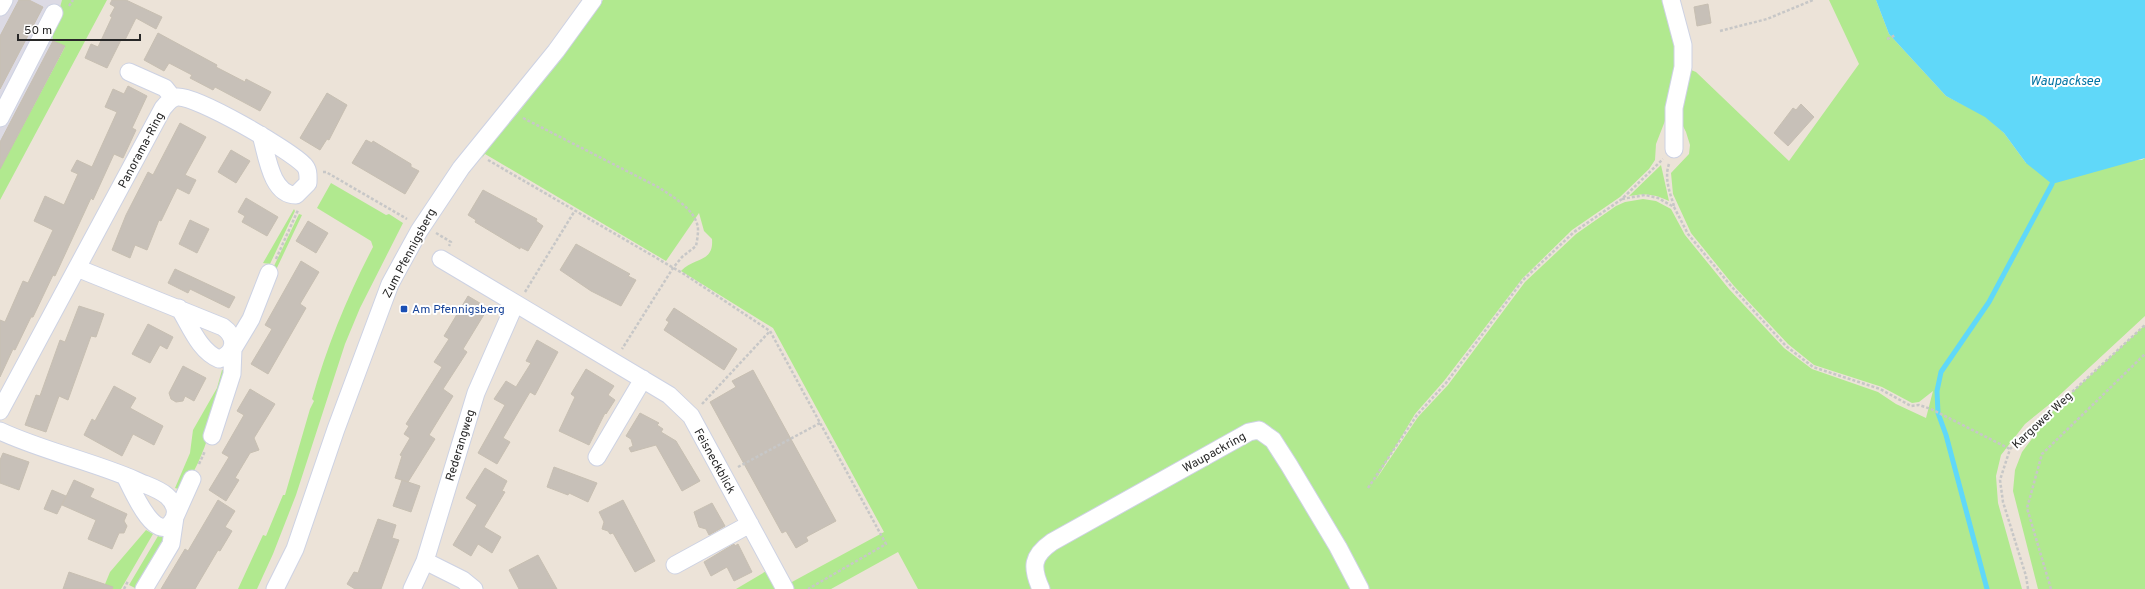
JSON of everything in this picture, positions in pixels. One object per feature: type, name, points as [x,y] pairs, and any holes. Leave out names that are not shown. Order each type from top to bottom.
[{"type":"street","points":[[0,7],[4,0]]},
{"type":"street","name":"Zum Pfennigsberg","points":[[275,589],[295,549],[336,429],[390,284],[419,231],[461,168],[556,51],[593,0]]},
{"type":"street","points":[[1671,0],[1683,45],[1683,67],[1674,108],[1674,149]]},
{"type":"street","points":[[2,110],[54,13]]},
{"type":"street","points":[[129,72],[165,88],[173,98],[184,97],[193,100],[261,135],[295,158],[308,172],[308,183],[297,206],[288,195],[280,189],[275,181],[261,135]]},
{"type":"street","name":"Panorama-Ring","points":[[0,411],[163,108],[173,98]]},
{"type":"street","name":"Feisneckblick","points":[[441,259],[669,395],[691,416],[785,589]]},
{"type":"street","points":[[77,268],[179,308],[229,331],[234,340],[232,374],[212,436]]},
{"type":"street","points":[[179,308],[204,348],[211,355],[219,359],[227,356],[251,320],[271,268]]},
{"type":"street","name":"Rederangweg","points":[[412,589],[425,561],[476,393],[516,304]]},
{"type":"street","points":[[597,456],[643,379]]},
{"type":"street","name":"Waupackring","points":[[1041,589],[1035,574],[1035,560],[1040,550],[1249,432],[1259,430],[1273,440],[1289,465],[1338,547],[1360,589]]},
{"type":"street","points":[[0,431],[125,476],[167,495],[175,507],[171,544],[144,589]]},
{"type":"street","points":[[125,476],[147,518],[153,523],[165,527],[175,517],[192,479]]},
{"type":"street","points":[[675,565],[750,524]]},
{"type":"street","points":[[425,561],[463,580],[474,589]]},
{"type":"path","points":[[1720,31],[1767,19],[1813,0]]},
{"type":"path","points":[[1887,39],[1896,35]]},
{"type":"path","points":[[523,118],[658,187],[675,199],[688,211],[696,222],[698,230],[696,246],[682,257],[673,268],[614,362]]},
{"type":"path","points":[[1368,488],[1417,415],[1446,383],[1524,280],[1574,232],[1622,199],[1674,149]]},
{"type":"path","points":[[1674,149],[1667,170],[1669,189],[1674,207],[1688,234],[1786,346],[1813,367],[1880,389],[1911,406],[1919,405],[1931,409],[2010,449]]},
{"type":"path","points":[[485,158],[574,212],[673,268],[770,331],[886,544],[808,589]]},
{"type":"path","points":[[308,172],[326,172],[408,220]]},
{"type":"path","points":[[1622,199],[1645,195],[1658,198],[1674,207]]},
{"type":"path","points":[[271,268],[297,206]]},
{"type":"path","points":[[516,304],[574,212]]},
{"type":"path","name":"Kargower Weg","points":[[2028,589],[2026,576],[2003,502],[2000,480],[2010,449],[2145,325]]},
{"type":"path","points":[[691,416],[770,331]]},
{"type":"path","points":[[2051,589],[2027,508],[2042,454],[2145,354]]},
{"type":"path","points":[[723,475],[820,423]]},
{"type":"path","points":[[192,479],[212,436]]},
{"type":"shaded area","points":[[0,0],[62,0],[59,11],[62,16],[61,20],[54,28],[65,46],[0,176]]},
{"type":"green space","points":[[62,0],[107,0],[0,200],[0,169],[65,47],[53,41],[54,32],[60,18],[59,11]]},
{"type":"green space","points":[[603,0],[1667,0],[1679,47],[1670,108],[1656,144],[1655,160],[1649,169],[1620,197],[1572,230],[1522,279],[1444,381],[1415,414],[1375,481],[1418,417],[1448,385],[1525,282],[1576,234],[1616,206],[1625,202],[1643,199],[1656,201],[1671,209],[1685,235],[1729,289],[1784,348],[1812,369],[1878,392],[1896,404],[1926,418],[1933,391],[1919,402],[1912,403],[1882,387],[1814,365],[1788,344],[1734,286],[1691,233],[1673,194],[1671,173],[1689,154],[1690,145],[1680,120],[1686,68],[1696,72],[1789,161],[1859,64],[1829,0],[1876,0],[1889,34],[1946,96],[1985,116],[2004,133],[2026,163],[2142,160],[2145,158],[2145,316],[2051,403],[2025,424],[2001,455],[1996,476],[1998,503],[2022,589],[918,589],[898,552],[831,589],[779,589],[884,532],[773,328],[681,271],[692,263],[706,256],[712,247],[712,239],[704,231],[699,213],[666,261],[485,154],[482,158],[484,153],[521,109]]},
{"type":"green space","points":[[1661,165],[1669,201],[1650,195],[1629,196]]},
{"type":"green space","points":[[331,183],[386,215],[389,214],[403,223],[360,308],[345,344],[296,495],[273,554],[257,589],[238,589],[263,535],[266,536],[283,495],[285,495],[310,409],[314,401],[312,399],[331,340],[373,247],[371,241],[317,208]]},
{"type":"green space","points":[[294,209],[295,211],[270,264],[263,263]]},
{"type":"green space","points":[[299,214],[302,215],[275,272],[274,266]]},
{"type":"green space","points":[[2145,325],[2145,589],[2038,589],[2013,491],[2015,470],[2022,452],[2054,409]]},
{"type":"green space","points":[[222,370],[224,370],[217,402],[204,448],[191,477],[182,490],[175,488],[190,453],[193,430],[217,388]]},
{"type":"green space","points":[[146,530],[153,534],[121,589],[103,589],[110,572]]},
{"type":"green space","points":[[158,536],[166,538],[137,589],[129,585]]},
{"type":"green space","points":[[768,570],[778,589],[736,589]]},
{"type":"water","name":"Waupacksee","points":[[1876,0],[2145,0],[2145,158],[2052,184],[2026,163],[2004,133],[1985,117],[1946,96],[1889,34]]},
{"type":"building","points":[[19,0],[29,0],[43,7],[0,89],[0,36]]},
{"type":"building","points":[[112,0],[126,0],[162,17],[156,29],[136,18],[125,40],[122,38],[107,68],[85,58],[91,44],[98,47],[112,17],[110,16],[115,7],[110,4]]},
{"type":"building","points":[[1708,4],[1711,23],[1697,26],[1694,7]]},
{"type":"building","points":[[158,33],[217,65],[216,67],[245,82],[246,79],[271,92],[260,111],[215,87],[213,90],[190,78],[192,75],[169,63],[164,71],[144,60]]},
{"type":"building","points":[[53,41],[65,46],[0,169],[0,142]]},
{"type":"building","points":[[128,86],[147,96],[132,128],[136,130],[123,158],[114,154],[93,200],[91,198],[55,276],[53,275],[33,317],[31,317],[15,350],[13,349],[0,377],[0,320],[5,322],[23,281],[28,283],[53,230],[34,221],[45,196],[64,205],[78,174],[71,171],[77,160],[92,167],[117,112],[105,107],[113,89],[124,94]]},
{"type":"building","points":[[327,93],[347,105],[329,140],[327,139],[320,150],[300,138]]},
{"type":"building","points":[[1801,104],[1814,117],[1788,146],[1774,133],[1793,108],[1796,110]]},
{"type":"building","points":[[180,123],[206,137],[185,175],[196,180],[189,194],[177,188],[161,221],[159,220],[147,250],[135,245],[130,258],[112,250],[126,215],[148,172],[153,175]]},
{"type":"building","points":[[366,140],[372,143],[373,141],[411,164],[411,167],[419,171],[405,194],[352,163]]},
{"type":"building","points":[[231,150],[250,161],[236,183],[218,172]]},
{"type":"building","points":[[483,190],[537,219],[536,221],[543,226],[528,251],[520,247],[520,249],[475,222],[476,220],[468,215]]},
{"type":"building","points":[[246,198],[278,217],[267,236],[242,222],[245,216],[238,212]]},
{"type":"building","points":[[190,220],[209,229],[197,253],[179,244]]},
{"type":"building","points":[[308,221],[328,233],[316,253],[296,241]]},
{"type":"building","points":[[576,244],[630,274],[628,276],[636,280],[621,306],[591,291],[560,270]]},
{"type":"building","points":[[301,261],[319,272],[300,304],[306,308],[268,374],[251,364],[272,329],[265,325]]},
{"type":"building","points":[[175,269],[235,297],[229,308],[190,289],[188,293],[168,283]]},
{"type":"building","points":[[468,296],[488,308],[463,349],[467,352],[443,389],[453,396],[429,435],[435,439],[408,482],[395,478],[402,456],[400,455],[410,438],[404,434],[409,426],[406,424],[442,367],[434,362],[449,339],[444,336]]},
{"type":"building","points":[[79,306],[104,314],[96,337],[91,336],[68,400],[59,396],[46,432],[25,425],[36,395],[40,396],[60,340],[65,342]]},
{"type":"building","points":[[674,308],[737,349],[724,370],[664,330],[669,322],[666,320]]},
{"type":"building","points":[[148,324],[173,337],[167,349],[160,345],[150,363],[132,354]]},
{"type":"building","points":[[537,340],[558,352],[535,395],[530,392],[503,438],[510,442],[497,464],[478,453],[505,405],[494,399],[506,381],[516,387],[531,363],[526,361]]},
{"type":"building","points":[[183,366],[206,378],[194,401],[185,396],[183,401],[176,402],[171,399],[169,393]]},
{"type":"building","points":[[586,369],[614,386],[608,395],[615,400],[606,414],[605,413],[589,445],[559,431],[575,397],[571,394]]},
{"type":"building","points":[[753,370],[836,521],[806,537],[808,541],[796,548],[786,531],[782,533],[710,402],[736,387],[732,381]]},
{"type":"building","points":[[114,386],[136,398],[130,408],[163,426],[154,445],[133,434],[122,456],[84,435],[92,419],[95,421]]},
{"type":"building","points":[[250,389],[275,404],[254,438],[259,450],[250,453],[235,478],[239,480],[226,501],[209,490],[229,457],[222,453],[244,415],[237,411]]},
{"type":"building","points":[[640,413],[659,423],[657,425],[663,429],[661,432],[676,441],[700,481],[682,491],[656,445],[631,452],[629,448],[633,446],[631,439],[626,436]]},
{"type":"building","points":[[3,453],[29,462],[19,490],[0,483],[0,460]]},
{"type":"building","points":[[554,467],[597,483],[588,502],[569,493],[568,495],[547,487]]},
{"type":"building","points":[[485,468],[507,481],[502,491],[505,492],[484,527],[501,537],[492,553],[478,544],[471,556],[453,545],[477,505],[466,498]]},
{"type":"building","points":[[74,480],[94,489],[90,497],[127,514],[124,521],[127,526],[124,533],[119,533],[112,549],[88,539],[96,520],[62,505]]},
{"type":"building","points":[[402,480],[420,486],[411,512],[393,506]]},
{"type":"building","points":[[52,490],[66,496],[57,514],[44,509]]},
{"type":"building","points":[[218,500],[235,511],[225,527],[232,531],[220,551],[218,550],[195,589],[161,589],[185,549],[188,551]]},
{"type":"building","points":[[623,500],[655,561],[635,572],[613,533],[610,534],[608,531],[602,529],[604,522],[599,512]]},
{"type":"building","points":[[712,503],[725,526],[709,535],[706,529],[699,527],[694,512]]},
{"type":"building","points":[[378,519],[396,525],[392,538],[399,540],[381,589],[355,589],[347,584],[354,572],[358,573]]},
{"type":"building","points":[[734,544],[735,546],[738,544],[752,572],[734,581],[727,567],[711,576],[704,562]]},
{"type":"building","points":[[538,555],[557,589],[519,589],[509,570]]},
{"type":"building","points":[[69,572],[113,587],[112,589],[63,589]]},
{"type":"waterway","points":[[1987,589],[1946,435],[1938,413],[1937,391],[1941,372],[1989,302],[2052,184]]},
{"type":"place","name":"Am Pfennigsberg","points":[[404,309]]}]
